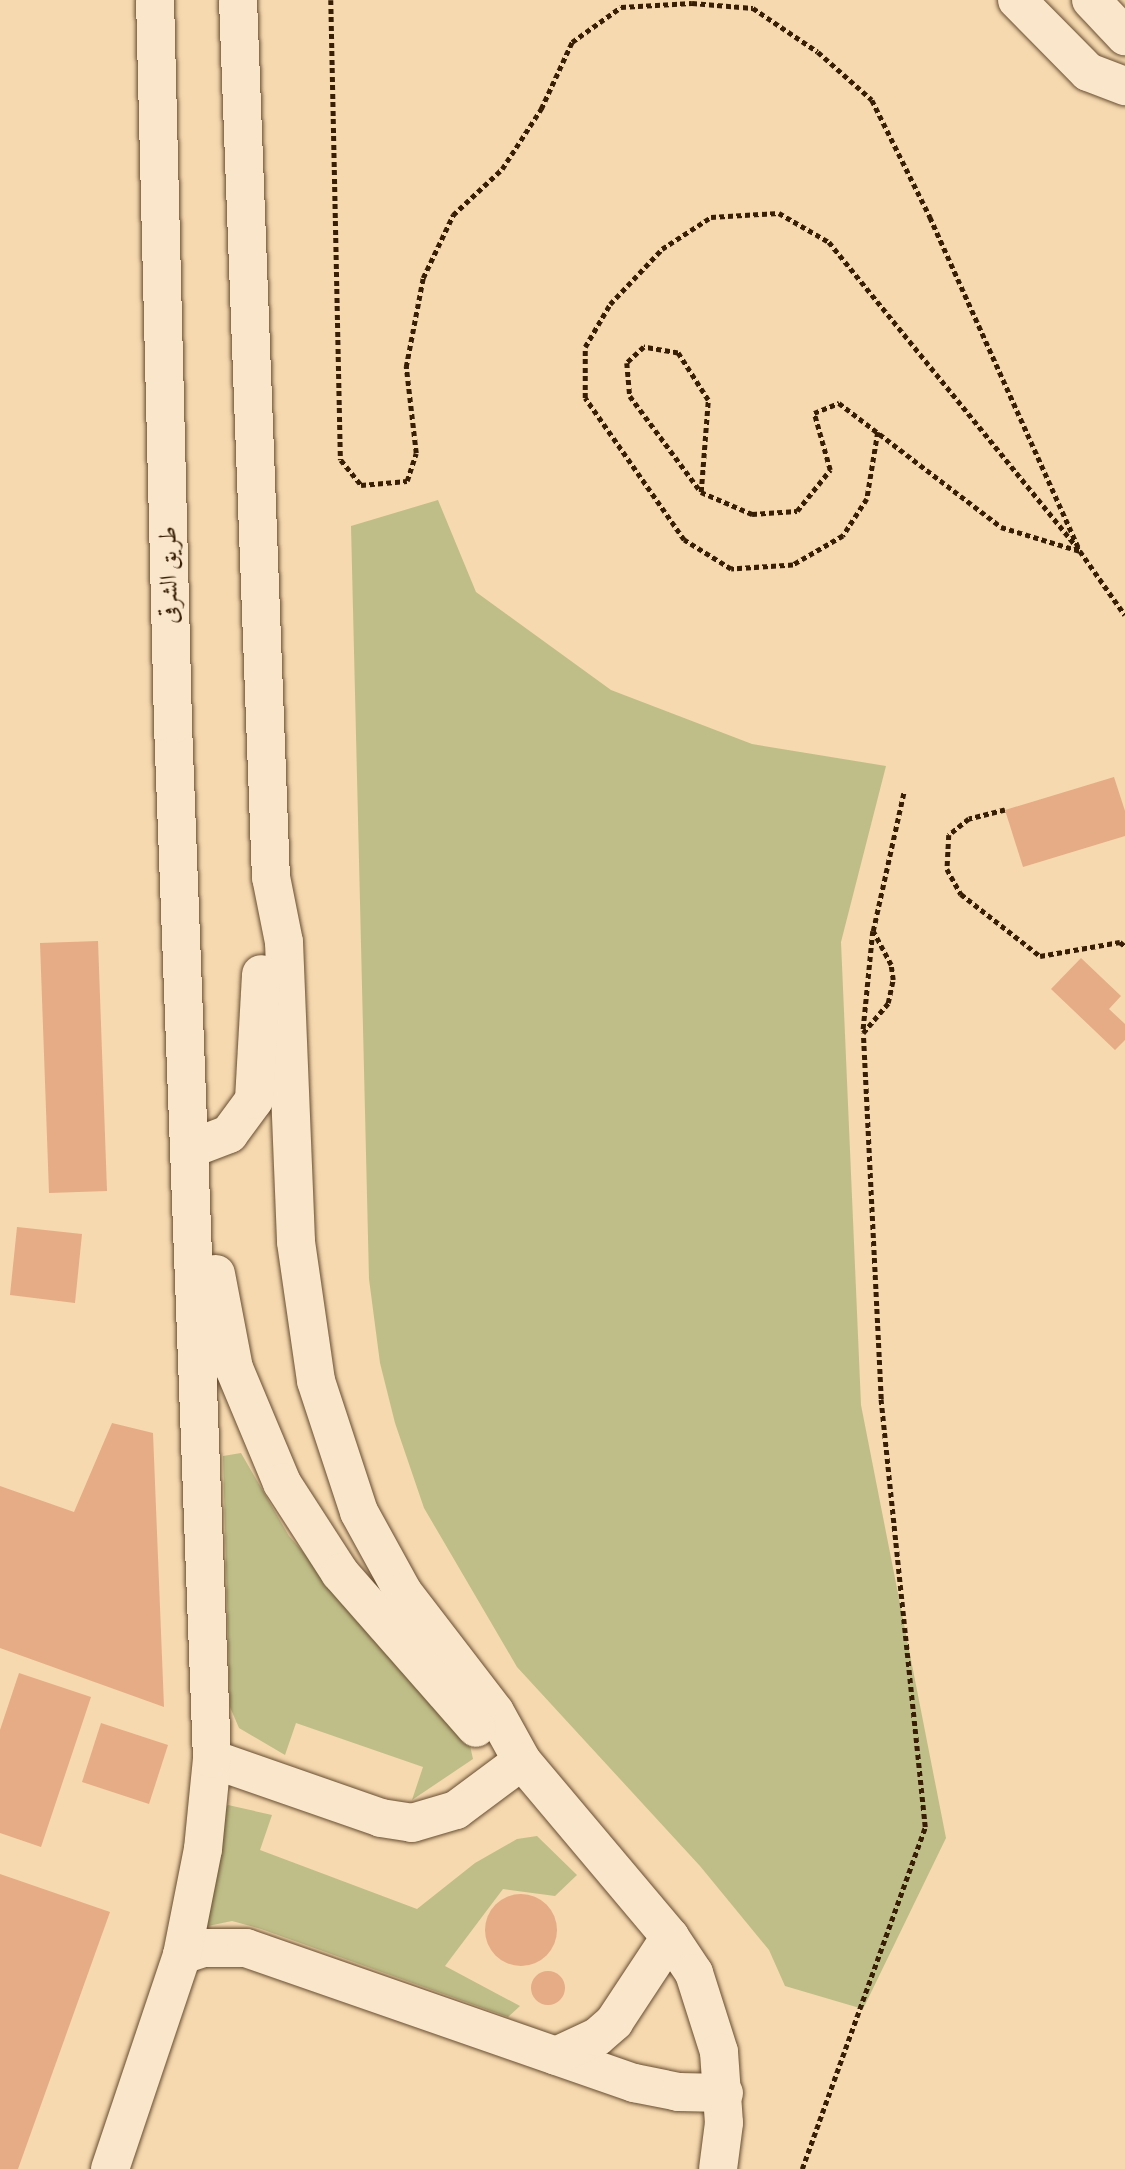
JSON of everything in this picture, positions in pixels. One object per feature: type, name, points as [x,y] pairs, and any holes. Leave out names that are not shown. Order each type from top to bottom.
[{"type":"street","name":"طريق الشرقى","points":[[110,2169],[182,1955],[203,1849],[212,1759],[173,724],[155,0]]},
{"type":"street","points":[[238,0],[271,877],[284,942],[300,1289],[327,1426],[380,1553],[429,1629],[495,1712],[522,1761],[670,1937],[694,1973],[709,2011],[724,2093],[718,2169]]},
{"type":"street","points":[[1017,0],[1088,72],[1125,86]]},
{"type":"street","points":[[1091,0],[1105,20],[1125,36]]},
{"type":"street","points":[[271,877],[261,922],[261,1021],[254,1100],[229,1134],[190,1149],[206,1194],[234,1368],[282,1483],[340,1573],[477,1728],[522,1761]]},
{"type":"street","points":[[212,1759],[382,1818],[412,1823],[456,1810],[522,1761]]},
{"type":"street","points":[[556,2056],[597,2037],[614,2022],[670,1937]]},
{"type":"street","points":[[182,1955],[203,1948],[246,1948],[656,2088],[724,2093]]},
{"type":"path","points":[[331,0],[341,460],[361,485],[407,481],[416,453],[406,367],[423,278],[453,215],[502,169],[541,109],[572,42],[621,8],[692,2],[753,8],[818,52],[872,100],[1080,551]]},
{"type":"path","points":[[878,432],[867,499],[843,536],[793,565],[731,569],[684,540],[585,398],[585,347],[610,304],[662,249],[711,217],[779,213],[829,242],[1080,551],[1125,615]]},
{"type":"path","points":[[701,492],[708,400],[678,353],[645,347],[627,363],[630,396],[701,492],[752,514],[797,511],[830,470],[814,413],[839,403],[1001,527],[1080,551]]},
{"type":"path","points":[[802,2169],[925,1827],[881,1399],[863,1033],[873,931],[905,791]]},
{"type":"path","points":[[1005,810],[969,819],[949,835],[947,869],[961,894],[1040,956],[1120,942],[1125,946]]},
{"type":"path","points":[[863,1033],[888,1003],[893,980],[891,965],[873,931]]},
{"type":"shaded area","points":[[438,500],[476,592],[611,690],[752,744],[886,766],[841,942],[861,1405],[946,1838],[863,2009],[785,1986],[769,1950],[700,1866],[517,1667],[424,1508],[395,1423],[380,1363],[369,1279],[351,526]]},
{"type":"shaded area","points":[[241,1453],[289,1536],[469,1741],[473,1759],[412,1800],[423,1767],[296,1723],[285,1755],[239,1728],[230,1707],[223,1456]]},
{"type":"shaded area","points":[[228,1805],[272,1815],[260,1850],[417,1909],[475,1863],[517,1839],[537,1836],[577,1875],[555,1896],[503,1889],[445,1966],[520,2006],[508,2017],[261,1929],[232,1921],[203,1927],[216,1816]]},
{"type":"building","points":[[1114,777],[1125,811],[1125,836],[1023,867],[1005,810]]},
{"type":"building","points":[[98,941],[107,1191],[49,1193],[40,943]]},
{"type":"building","points":[[1081,958],[1121,996],[1109,1009],[1125,1024],[1125,1040],[1115,1050],[1051,989]]},
{"type":"building","points":[[17,1227],[82,1234],[75,1303],[10,1295]]},
{"type":"building","points":[[112,1423],[153,1433],[164,1707],[0,1648],[0,1486],[74,1512]]},
{"type":"building","points":[[19,1673],[91,1697],[41,1847],[0,1833],[0,1730]]},
{"type":"building","points":[[101,1723],[168,1745],[149,1804],[82,1782]]},
{"type":"building","points":[[0,1874],[110,1912],[18,2169],[0,2169]]},
{"type":"building","points":[[521,1894],[541,1900],[551,1910],[557,1930],[551,1950],[541,1960],[521,1966],[501,1960],[491,1950],[485,1930],[491,1910],[501,1900]]},
{"type":"building","points":[[548,1971],[560,1976],[565,1988],[560,2000],[548,2005],[536,2000],[531,1988],[536,1976]]}]
